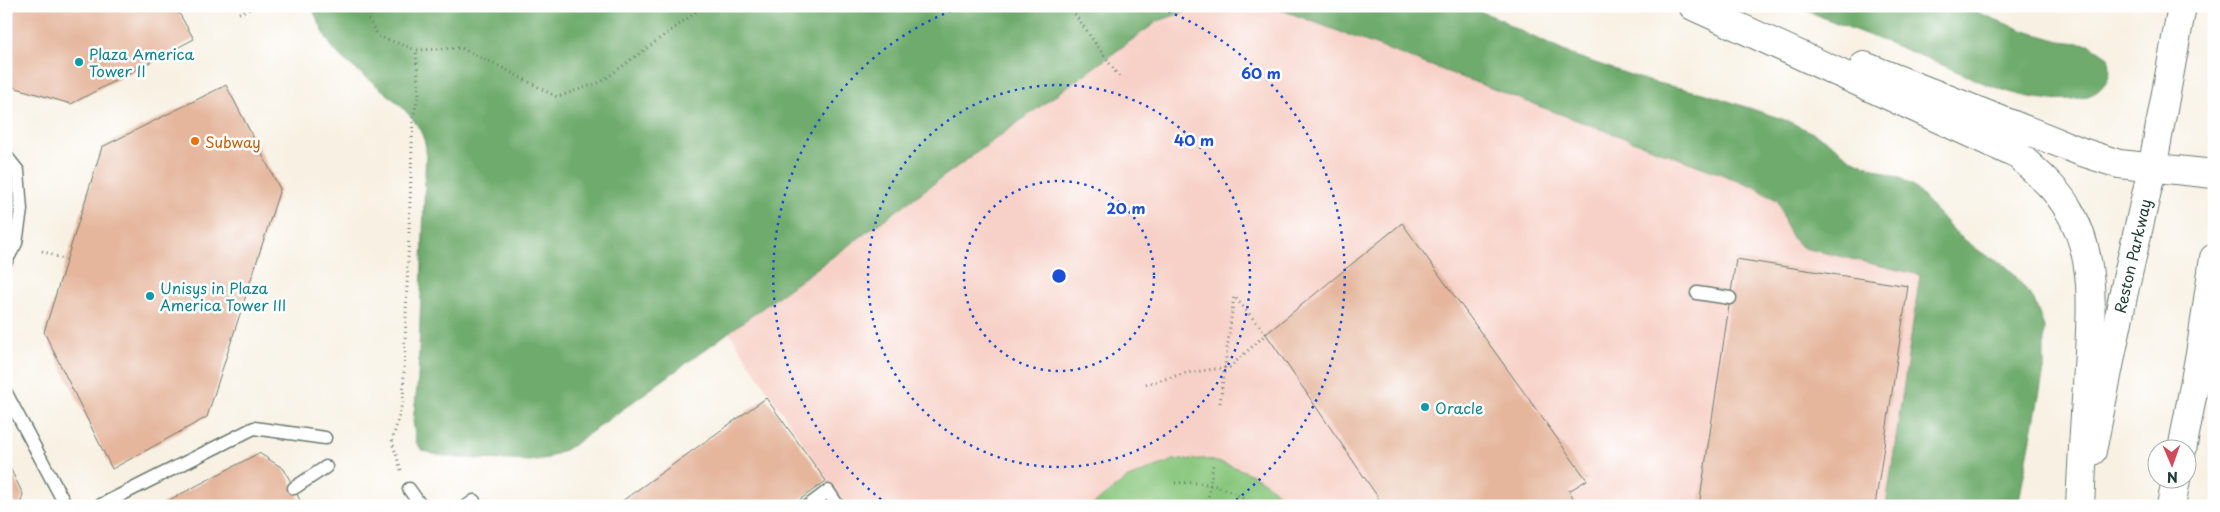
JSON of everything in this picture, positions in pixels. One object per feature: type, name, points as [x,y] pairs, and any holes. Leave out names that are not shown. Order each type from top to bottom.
[{"type":"main road","points":[[1694,6],[1820,48],[2082,152],[2119,164],[2152,169],[2214,174]]},
{"type":"main road","points":[[1694,6],[2018,155],[2045,180],[2067,207],[2082,238],[2090,275],[2091,313],[2080,506]]},
{"type":"main road","name":"Reston Parkway","points":[[2080,506],[2123,296],[2152,169],[2182,6]]},
{"type":"main road","points":[[2184,440],[2207,336],[2214,258]]},
{"type":"main road","points":[[2171,506],[2174,490]]},
{"type":"lane","points":[[6,156],[18,171],[21,210],[16,243],[6,261]]},
{"type":"lane","points":[[1697,293],[1730,298]]},
{"type":"lane","points":[[6,393],[66,506]]},
{"type":"lane","points":[[98,506],[254,428],[325,438]]},
{"type":"lane","points":[[294,488],[326,467]]},
{"type":"lane","points":[[408,490],[421,506]]},
{"type":"lane","points":[[808,506],[828,491],[838,506]]},
{"type":"path","points":[[239,13],[258,6]]},
{"type":"path","points":[[361,6],[378,36],[416,50],[461,48],[499,66],[557,98],[601,82],[704,6]]},
{"type":"path","points":[[1069,6],[1120,78]]},
{"type":"path","points":[[408,490],[392,442],[403,400],[413,117],[419,94],[416,50]]},
{"type":"path","points":[[42,252],[66,260]]},
{"type":"path","points":[[1146,384],[1186,373],[1224,368],[1230,367],[1266,334],[1234,296],[1226,350],[1224,368],[1220,403]]},
{"type":"path","points":[[1207,506],[1213,464]]},
{"type":"path","points":[[1175,483],[1193,482],[1211,485],[1234,492],[1254,506]]},
{"type":"shaded area","points":[[1073,6],[1374,6],[1994,262],[1952,506],[844,506],[717,314]]},
{"type":"green space","points":[[311,6],[1201,6],[1158,21],[572,446],[548,458],[529,461],[457,458],[433,454],[422,450],[416,442],[413,421],[418,380],[426,148],[422,134],[403,108],[338,54],[326,37]]},
{"type":"green space","points":[[1271,6],[1469,7],[1502,20],[1514,28],[1572,55],[1648,81],[1707,94],[1788,121],[1823,138],[1853,160],[1902,179],[1913,186],[1957,234],[1982,253],[2006,266],[2034,300],[2044,327],[2044,370],[2018,506],[1886,506],[1920,275],[1804,248],[1789,233],[1778,201],[1753,186]]},
{"type":"green space","points":[[1796,6],[1961,6],[2022,30],[2060,41],[2089,44],[2108,57],[2109,75],[2106,83],[2099,90],[2085,97],[2050,99],[2011,93]]},
{"type":"green space","points":[[1204,459],[1228,465],[1262,480],[1288,506],[1091,506],[1128,478],[1173,460]]},
{"type":"building","name":"Plaza America Tower II","points":[[6,6],[175,6],[194,39],[71,104],[6,85]]},
{"type":"building","name":"Unisys in Plaza America Tower III","points":[[226,85],[280,189],[207,417],[112,469],[44,332],[102,147]]},
{"type":"building","name":"Oracle","points":[[1402,223],[1587,480],[1569,491],[1578,506],[1384,506],[1266,334]]},
{"type":"building","points":[[1736,259],[1908,286],[1875,506],[1699,506]]},
{"type":"building","points":[[766,398],[826,481],[791,506],[615,506]]},
{"type":"building","points":[[259,453],[284,469],[303,506],[158,506]]},
{"type":"building","points":[[6,460],[23,494],[20,506],[6,506]]},
{"type":"place","name":"Plaza America Tower II","points":[[79,62]]},
{"type":"place","name":"Subway","points":[[195,141]]},
{"type":"place","name":"Unisys in Plaza America Tower III","points":[[150,296]]},
{"type":"place","name":"Oracle","points":[[1425,407]]}]
